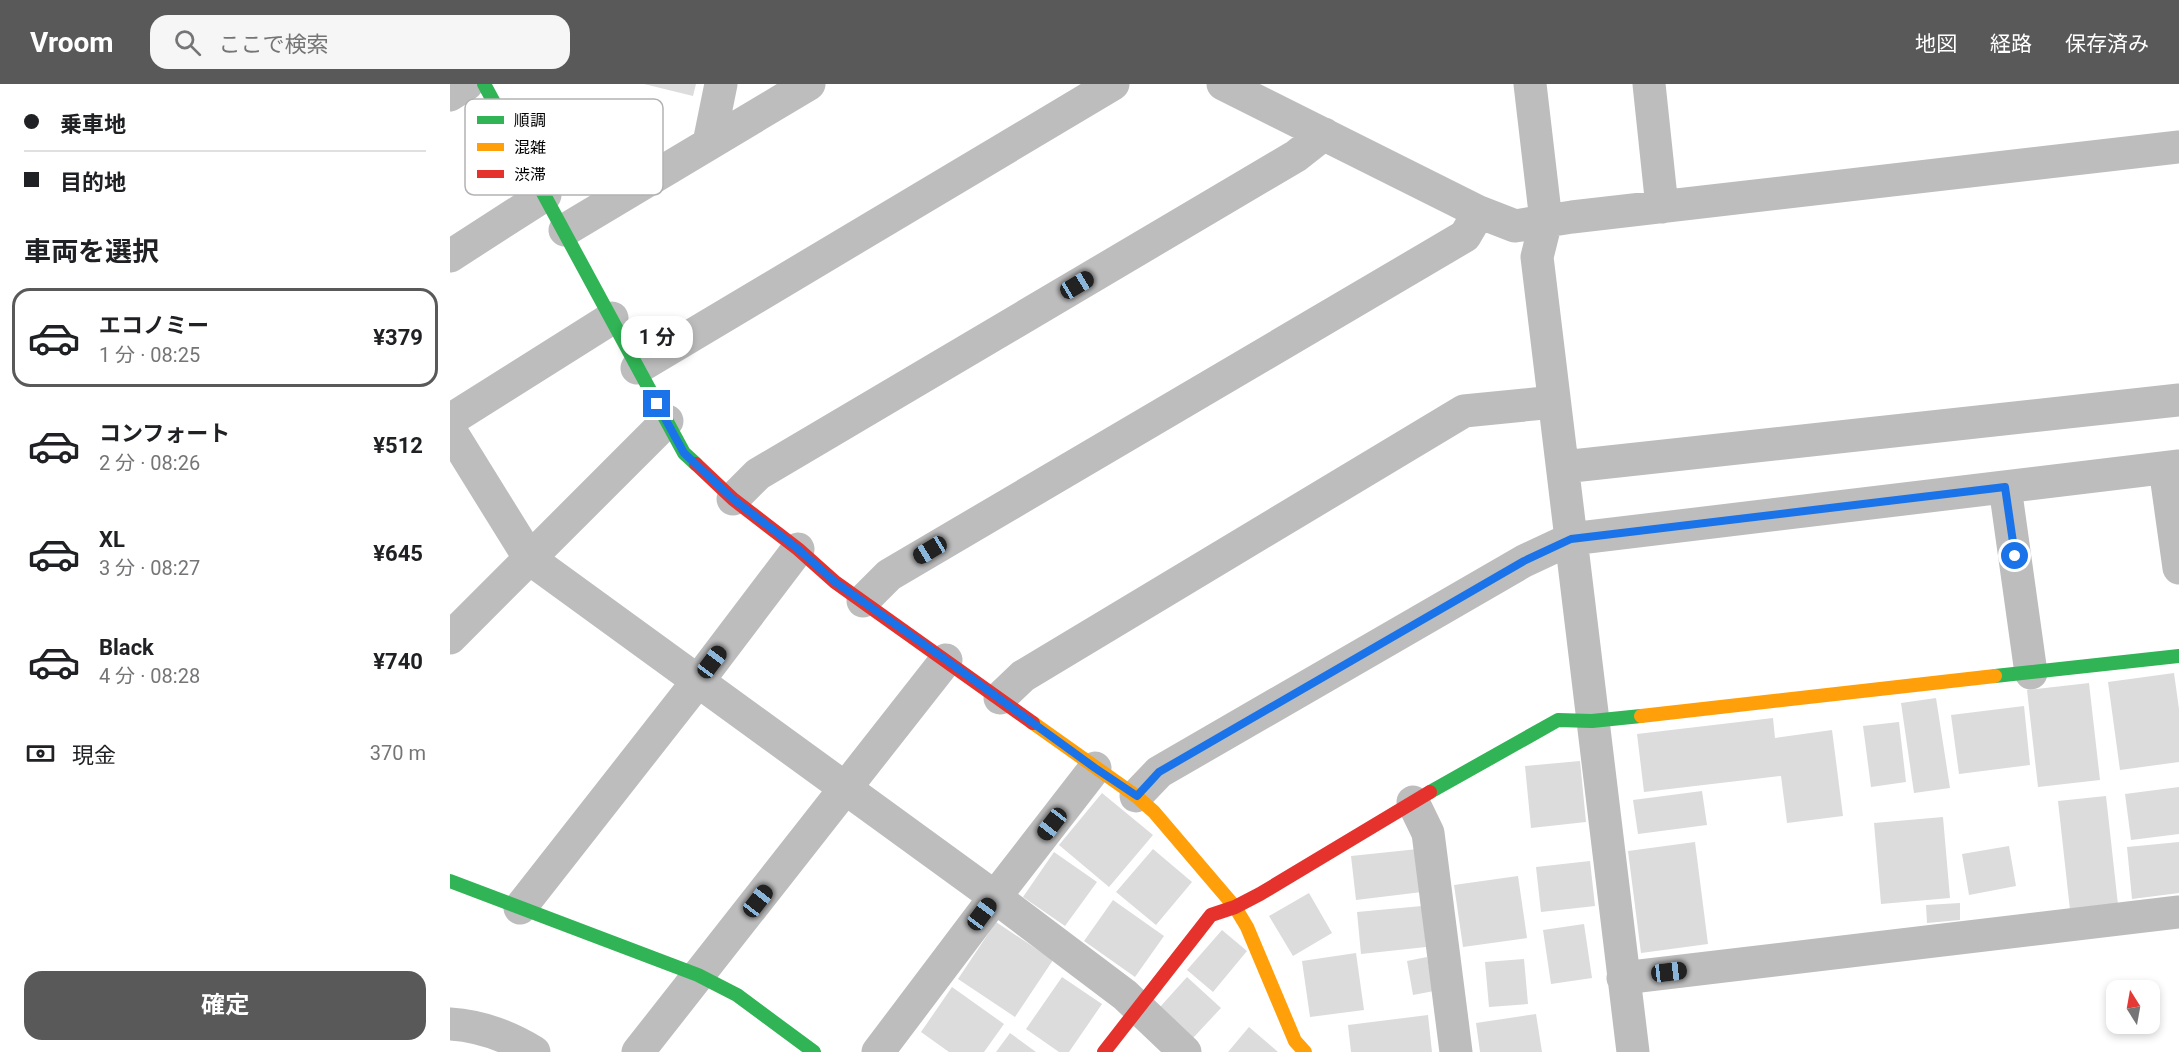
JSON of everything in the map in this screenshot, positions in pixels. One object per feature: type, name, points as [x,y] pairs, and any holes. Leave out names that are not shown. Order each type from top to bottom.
[{"type":"street","points":[[450,95],[467,84]]},
{"type":"street","points":[[484,84],[492,99]]},
{"type":"street","points":[[709,143],[721,84]]},
{"type":"street","points":[[663,171],[809,84]]},
{"type":"street","points":[[637,368],[1113,84]]},
{"type":"street","points":[[1223,84],[1479,212],[1515,226],[2179,147]]},
{"type":"street","points":[[1530,84],[1546,221],[1537,257],[1633,1052]]},
{"type":"street","points":[[1649,84],[1662,207]]},
{"type":"street","points":[[733,499],[758,474],[1296,156],[1324,134]]},
{"type":"street","points":[[450,256],[545,195],[684,453],[733,499],[798,549],[835,582],[1137,796],[1154,812],[1235,907],[1247,927],[1294,1041],[1305,1052]]},
{"type":"street","points":[[565,230],[623,195]]},
{"type":"street","points":[[863,601],[889,575],[1465,236],[1479,212]]},
{"type":"street","points":[[450,420],[612,318]]},
{"type":"street","points":[[1563,467],[2179,400]]},
{"type":"street","points":[[1000,698],[1023,676],[1464,411],[1554,402]]},
{"type":"street","points":[[450,638],[666,421]]},
{"type":"street","points":[[450,430],[530,559],[995,897],[1139,1007],[1185,1052]]},
{"type":"street","points":[[1137,796],[1159,772],[1524,561],[1571,539],[2172,467],[2179,568]]},
{"type":"street","points":[[2005,487],[2031,673]]},
{"type":"street","points":[[520,908],[798,549]]},
{"type":"street","points":[[1104,1052],[1211,915],[1235,907],[1558,720],[1593,721],[2179,656]]},
{"type":"street","points":[[638,1052],[946,660]]},
{"type":"street","points":[[878,1052],[1095,768]]},
{"type":"street","points":[[1413,802],[1428,833],[1456,1052]]},
{"type":"street","points":[[450,881],[698,975],[744,1000],[814,1052]]},
{"type":"street","points":[[1623,978],[2179,912]]},
{"type":"street","points":[[450,1024],[487,1029],[534,1052]]},
{"type":"building","points":[[644,84],[696,84],[693,96]]},
{"type":"building","points":[[2174,673],[2179,709],[2179,762],[2120,770],[2108,682]]},
{"type":"building","points":[[2089,683],[2100,780],[2038,787],[2027,690]]},
{"type":"building","points":[[1936,698],[1950,788],[1914,793],[1901,703]]},
{"type":"building","points":[[2024,706],[2030,765],[1959,774],[1951,715]]},
{"type":"building","points":[[1773,718],[1775,738],[1832,730],[1843,816],[1787,823],[1781,776],[1644,792],[1637,734]]},
{"type":"building","points":[[1899,722],[1906,782],[1871,787],[1863,726]]},
{"type":"building","points":[[1580,761],[1586,822],[1531,828],[1525,766]]},
{"type":"building","points":[[2179,787],[2179,834],[2131,840],[2125,794]]},
{"type":"building","points":[[1702,791],[1707,825],[1638,834],[1633,800]]},
{"type":"building","points":[[1102,793],[1153,835],[1109,887],[1059,845]]},
{"type":"building","points":[[2106,796],[2118,905],[2070,910],[2058,801]]},
{"type":"building","points":[[1943,817],[1950,898],[1881,904],[1874,823]]},
{"type":"building","points":[[1695,842],[1708,944],[1641,953],[1628,851]]},
{"type":"building","points":[[2179,842],[2179,893],[2132,899],[2127,847]]},
{"type":"building","points":[[2009,846],[2016,886],[1969,895],[1962,854]]},
{"type":"building","points":[[1153,849],[1192,882],[1156,925],[1116,892]]},
{"type":"building","points":[[1418,849],[1422,892],[1356,900],[1351,856]]},
{"type":"building","points":[[1054,852],[1097,882],[1065,926],[1023,897]]},
{"type":"building","points":[[1590,861],[1595,906],[1541,912],[1536,867]]},
{"type":"building","points":[[1518,876],[1527,938],[1463,947],[1454,885]]},
{"type":"building","points":[[1309,893],[1332,933],[1293,956],[1269,916]]},
{"type":"building","points":[[1113,900],[1164,936],[1135,977],[1084,941]]},
{"type":"building","points":[[1960,903],[1960,920],[1927,923],[1926,905]]},
{"type":"building","points":[[1422,906],[1426,947],[1361,954],[1357,912]]},
{"type":"building","points":[[996,922],[1053,960],[1015,1017],[958,979]]},
{"type":"building","points":[[1584,924],[1592,978],[1551,984],[1543,930]]},
{"type":"building","points":[[1222,930],[1247,951],[1213,992],[1187,970]]},
{"type":"building","points":[[1356,953],[1364,1010],[1310,1017],[1302,961]]},
{"type":"building","points":[[1427,957],[1434,991],[1413,995],[1407,961]]},
{"type":"building","points":[[1524,959],[1528,1004],[1489,1007],[1485,962]]},
{"type":"building","points":[[1062,977],[1102,1004],[1069,1052],[1059,1052],[1026,1029]]},
{"type":"building","points":[[1187,977],[1221,1008],[1193,1038],[1160,1007]]},
{"type":"building","points":[[952,987],[1004,1024],[984,1052],[949,1052],[921,1032]]},
{"type":"building","points":[[1536,1014],[1542,1052],[1480,1052],[1476,1023]]},
{"type":"building","points":[[1428,1015],[1432,1052],[1351,1052],[1348,1025]]},
{"type":"building","points":[[1249,1027],[1278,1052],[1228,1052]]},
{"type":"building","points":[[1010,1033],[1036,1052],[996,1052]]},
{"type":"traffic: fast","points":[[484,84],[492,99]]},
{"type":"traffic: fast","points":[[544,195],[684,453],[696,464]]},
{"type":"traffic: fast","points":[[1995,676],[2179,656]]},
{"type":"traffic: fast","points":[[1430,792],[1558,720],[1592,721],[1641,716]]},
{"type":"traffic: fast","points":[[450,881],[698,975],[737,995],[814,1052]]},
{"type":"traffic: slow","points":[[1641,716],[1995,676]]},
{"type":"traffic: slow","points":[[1033,723],[1136,796],[1154,812],[1235,907],[1247,927],[1295,1041],[1305,1052]]},
{"type":"traffic: jam","points":[[696,464],[733,499],[798,549],[835,582],[1033,723]]},
{"type":"traffic: jam","points":[[1104,1052],[1211,915],[1235,907],[1260,894],[1430,792]]},
{"type":"route","points":[[657,404],[684,453],[733,499],[798,549],[835,582],[1137,796],[1159,772],[1524,561],[1571,539],[2005,487],[2015,556]]}]
